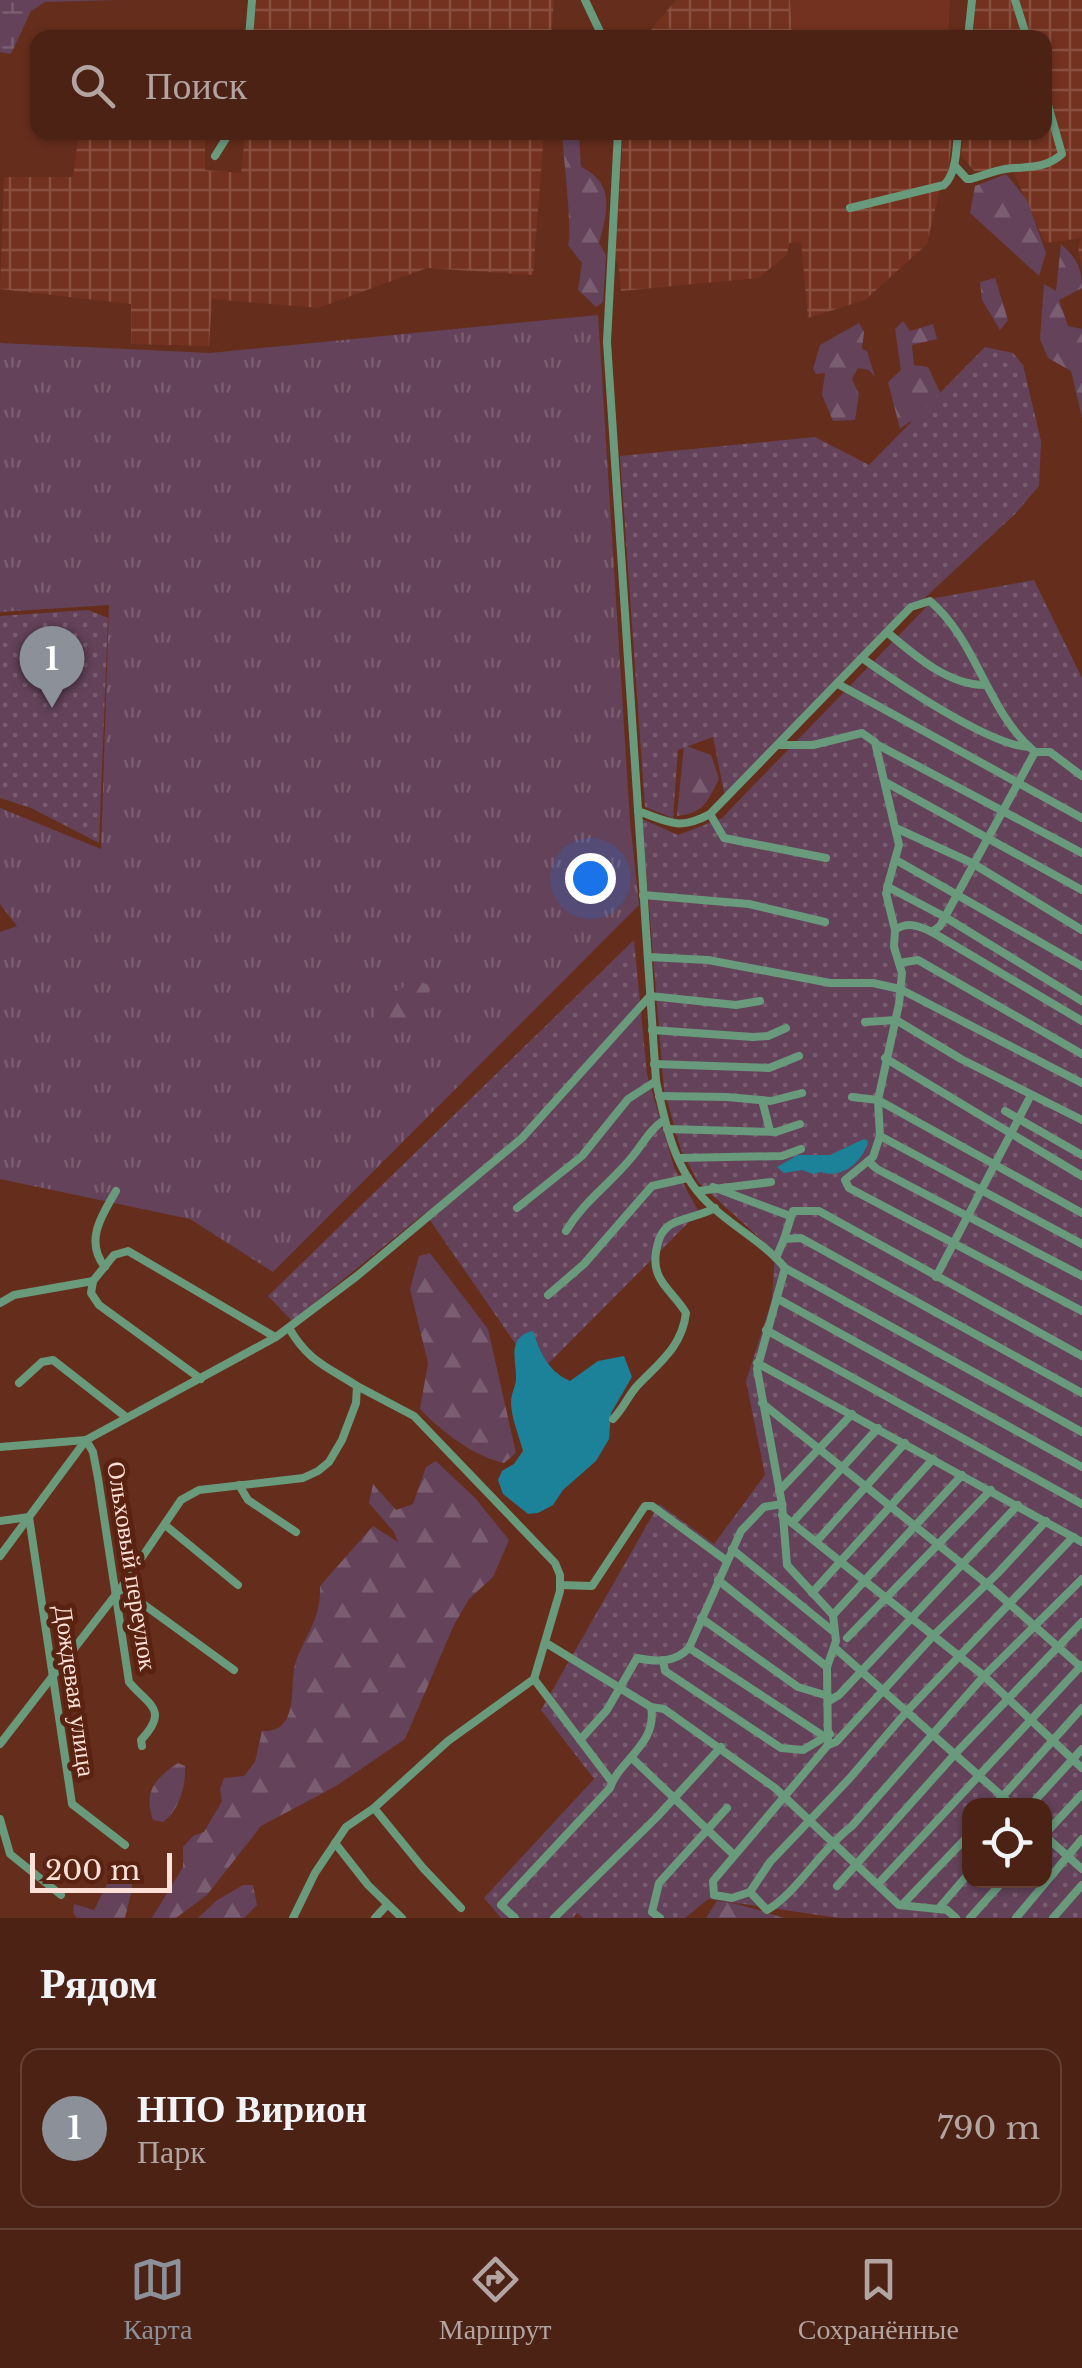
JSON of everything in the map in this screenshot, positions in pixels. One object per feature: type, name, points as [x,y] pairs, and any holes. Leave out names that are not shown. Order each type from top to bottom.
[{"type":"street","points":[[250,30],[252,0]]},
{"type":"street","points":[[585,0],[598,30]]},
{"type":"street","points":[[969,30],[972,0]]},
{"type":"street","points":[[1016,0],[1025,30]]},
{"type":"street","points":[[954,165],[971,179],[1000,170],[1048,166],[1062,154],[1052,119]]},
{"type":"street","points":[[215,156],[225,140]]},
{"type":"street","points":[[618,140],[607,342],[654,1064],[666,1124],[688,1178],[714,1208],[785,1268],[1082,1432]]},
{"type":"street","points":[[850,208],[934,190],[950,180],[957,140]]},
{"type":"street","points":[[638,810],[678,826],[710,814],[886,632],[912,607],[930,601],[946,614],[978,661],[986,685],[1016,733],[1032,749]]},
{"type":"street","points":[[886,632],[916,657],[950,676],[970,685],[986,685]]},
{"type":"street","points":[[862,658],[998,738],[1050,752],[1082,776]]},
{"type":"street","points":[[838,684],[1082,818]]},
{"type":"street","points":[[780,745],[813,746],[862,733],[872,737],[898,830],[896,860],[886,892],[902,972],[878,1100],[880,1136],[876,1151],[845,1180],[850,1188],[1082,1311]]},
{"type":"street","points":[[876,744],[1082,854]]},
{"type":"street","points":[[932,932],[946,917],[956,892],[1020,781],[1032,749]]},
{"type":"street","points":[[886,783],[1082,890]]},
{"type":"street","points":[[710,814],[724,838],[826,858]]},
{"type":"street","points":[[898,830],[972,863],[1082,930]]},
{"type":"street","points":[[896,860],[1082,966]]},
{"type":"street","points":[[886,892],[890,888],[897,890],[946,917],[1082,1002]]},
{"type":"street","points":[[643,894],[749,904],[825,922]]},
{"type":"street","points":[[895,930],[903,925],[916,925],[932,932],[1082,1021]]},
{"type":"street","points":[[648,957],[708,960],[830,983],[873,983],[900,989],[1082,1084]]},
{"type":"street","points":[[899,963],[918,960],[1082,1054]]},
{"type":"street","points":[[650,996],[736,1005],[760,1001]]},
{"type":"street","points":[[0,1556],[86,1440],[276,1337],[358,1276],[522,1138],[650,996]]},
{"type":"street","points":[[866,1022],[896,1020],[961,1059],[1082,1120]]},
{"type":"street","points":[[652,1030],[753,1037],[786,1028]]},
{"type":"street","points":[[654,1064],[769,1068],[799,1056]]},
{"type":"street","points":[[885,1058],[1082,1176]]},
{"type":"street","points":[[517,1208],[582,1156],[628,1099],[656,1082]]},
{"type":"street","points":[[659,1096],[771,1101],[802,1093]]},
{"type":"street","points":[[936,1277],[1032,1095]]},
{"type":"street","points":[[852,1097],[878,1100],[1082,1213]]},
{"type":"street","points":[[762,1100],[770,1131]]},
{"type":"street","points":[[1004,1111],[1082,1155]]},
{"type":"street","points":[[566,1231],[579,1209],[631,1158],[654,1127],[666,1124],[770,1131],[800,1124]]},
{"type":"street","points":[[880,1136],[1082,1244]]},
{"type":"street","points":[[679,1158],[782,1156],[801,1148]]},
{"type":"street","points":[[868,1160],[877,1169],[1082,1276]]},
{"type":"street","points":[[548,1295],[584,1264],[652,1186],[688,1178]]},
{"type":"street","points":[[698,1190],[771,1182]]},
{"type":"street","points":[[713,1187],[790,1216]]},
{"type":"street","points":[[105,1267],[100,1262],[95,1226],[116,1191]]},
{"type":"street","points":[[613,1419],[633,1391],[664,1363],[684,1328],[686,1314],[659,1280],[654,1263],[658,1238],[668,1226],[697,1218],[714,1208]]},
{"type":"street","points":[[776,1258],[794,1211],[819,1211],[1082,1356]]},
{"type":"street","points":[[784,1239],[802,1238],[1082,1393]]},
{"type":"street","points":[[201,1379],[99,1305],[90,1293],[93,1281],[114,1255],[128,1251],[276,1337]]},
{"type":"street","points":[[756,1363],[1078,1540],[908,1710],[759,1876],[750,1892],[732,1898],[714,1894],[713,1882],[786,1797],[828,1739],[827,1666],[835,1648],[833,1615],[787,1565],[782,1504],[756,1363],[766,1330],[772,1324],[785,1268]]},
{"type":"street","points":[[0,1303],[14,1295],[93,1281]]},
{"type":"street","points":[[778,1299],[1082,1467]]},
{"type":"street","points":[[289,1328],[299,1347],[313,1360],[414,1416],[555,1563],[560,1585],[534,1679],[448,1741],[374,1808],[346,1827],[293,1918]]},
{"type":"street","points":[[766,1330],[1082,1504]]},
{"type":"street","points":[[20,1384],[42,1362],[53,1360],[126,1416]]},
{"type":"street","points":[[0,1744],[118,1591],[181,1500],[192,1493],[304,1478],[324,1467],[354,1412],[357,1386]]},
{"type":"street","points":[[762,1403],[963,1564],[1082,1666],[878,1884]]},
{"type":"street","points":[[779,1492],[852,1414]]},
{"type":"street","points":[[792,1523],[878,1428]]},
{"type":"street","points":[[0,1447],[86,1440]]},
{"type":"street","name":"Ольховый переулок","points":[[86,1440],[93,1452],[118,1591],[128,1682],[150,1701],[155,1713],[154,1723],[141,1740],[142,1746]]},
{"type":"street","points":[[816,1542],[905,1443]]},
{"type":"street","points":[[812,1593],[933,1459]]},
{"type":"street","points":[[833,1615],[962,1475]]},
{"type":"street","points":[[240,1485],[248,1500],[296,1532]]},
{"type":"street","points":[[848,1638],[991,1490]]},
{"type":"street","points":[[580,1740],[607,1710],[636,1658],[681,1657],[689,1648],[732,1549],[752,1516],[764,1507],[782,1504]]},
{"type":"street","points":[[560,1585],[592,1586],[645,1506],[652,1506],[727,1560]]},
{"type":"street","points":[[829,1699],[1018,1506]]},
{"type":"street","points":[[782,1516],[984,1676],[1082,1768]]},
{"type":"street","points":[[0,1521],[29,1517]]},
{"type":"street","name":"Дождевая улица","points":[[29,1517],[72,1804],[125,1846]]},
{"type":"street","points":[[689,1648],[836,1742],[1046,1521]]},
{"type":"street","points":[[165,1524],[238,1585]]},
{"type":"street","points":[[732,1549],[835,1632]]},
{"type":"street","points":[[750,1892],[767,1910],[779,1903],[984,1676],[1082,1579]]},
{"type":"street","points":[[718,1580],[827,1666]]},
{"type":"street","points":[[118,1591],[234,1670]]},
{"type":"street","points":[[701,1618],[798,1686],[829,1699]]},
{"type":"street","points":[[836,1886],[1082,1622]]},
{"type":"street","points":[[546,1642],[651,1707],[664,1709],[721,1747],[786,1797],[902,1906],[940,1908],[956,1918]]},
{"type":"street","points":[[835,1648],[1005,1798]]},
{"type":"street","points":[[663,1660],[665,1671],[781,1748],[803,1750],[828,1739]]},
{"type":"street","points":[[534,1679],[612,1782]]},
{"type":"street","points":[[515,1918],[501,1905],[633,1759],[651,1726],[651,1707]]},
{"type":"street","points":[[999,1798],[1082,1708]]},
{"type":"street","points":[[554,1918],[721,1747]]},
{"type":"street","points":[[1037,1798],[1082,1749]]},
{"type":"street","points":[[633,1759],[734,1855]]},
{"type":"street","points":[[1082,1794],[1044,1834],[1082,1869]]},
{"type":"street","points":[[374,1808],[461,1908]]},
{"type":"street","points":[[660,1918],[652,1912],[659,1882],[727,1808]]},
{"type":"street","points":[[0,1819],[10,1854],[61,1895]]},
{"type":"street","points":[[1016,1918],[1082,1839]]},
{"type":"street","points":[[902,1906],[962,1842]]},
{"type":"street","points":[[335,1843],[402,1918]]},
{"type":"street","points":[[940,1908],[962,1882]]},
{"type":"street","points":[[1054,1918],[1082,1885]]},
{"type":"street","points":[[970,1918],[997,1888]]},
{"type":"street","points":[[375,1918],[387,1905]]},
{"type":"shaded area","points":[[256,0],[554,0],[552,30],[254,30]]},
{"type":"shaded area","points":[[676,0],[790,0],[792,30],[651,30]]},
{"type":"shaded area","points":[[790,0],[950,0],[948,30],[792,30]]},
{"type":"shaded area","points":[[975,0],[1082,0],[1082,238],[1045,243],[1013,171],[974,171],[961,155],[963,140],[1052,140],[1052,30],[973,30]]},
{"type":"shaded area","points":[[78,140],[205,140],[205,170],[241,173],[244,140],[543,140],[533,275],[427,268],[318,308],[212,299],[209,346],[131,344],[131,304],[0,289],[4,177],[73,177]]},
{"type":"shaded area","points":[[623,140],[952,140],[948,171],[941,184],[927,244],[865,300],[808,318],[801,242],[789,243],[787,255],[758,278],[621,291],[615,262]]},
{"type":"green space","points":[[0,0],[117,0],[45,2],[31,11],[11,54],[0,52]]},
{"type":"green space","points":[[563,140],[579,140],[581,167],[599,181],[606,199],[599,243],[606,255],[603,302],[596,307],[578,290],[582,263],[568,245]]},
{"type":"green space","points":[[1006,174],[1027,200],[1046,253],[1039,276],[970,213],[975,186]]},
{"type":"green space","points":[[1061,244],[1077,263],[1082,281],[1082,288],[1059,300],[1068,326],[1082,329],[1082,418],[1071,371],[1048,358],[1040,339],[1044,284],[1056,291]]},
{"type":"green space","points":[[995,278],[1008,320],[1000,330],[982,300],[980,282]]},
{"type":"green space","points":[[598,315],[630,821],[639,905],[273,1272],[190,1219],[0,1179],[0,932],[17,926],[0,904],[0,808],[101,849],[109,605],[0,612],[0,343],[210,353]]},
{"type":"green space","points":[[903,321],[910,331],[933,324],[937,339],[912,345],[914,365],[928,367],[945,403],[921,421],[909,422],[900,429],[888,382],[901,370],[895,329]]},
{"type":"green space","points":[[859,323],[864,332],[862,349],[867,351],[875,377],[869,370],[858,368],[852,379],[859,394],[855,420],[833,421],[822,395],[825,373],[816,374],[813,369],[820,345]]},
{"type":"green space","points":[[985,347],[1013,353],[1023,365],[1041,441],[1039,486],[725,797],[713,737],[678,750],[673,818],[645,807],[620,456],[815,437],[869,465]]},
{"type":"green space","points":[[1034,580],[1082,678],[1082,1918],[839,1918],[708,1899],[685,1918],[583,1918],[577,1913],[573,1918],[501,1918],[484,1898],[594,1779],[541,1710],[659,1504],[714,1544],[765,1475],[746,1381],[772,1300],[775,1252],[698,1182],[681,1150],[664,1090],[642,819],[678,835],[722,818],[935,598]]},
{"type":"green space","points":[[88,610],[108,618],[99,843],[31,808],[0,798],[0,616]]},
{"type":"green space","points":[[684,745],[711,755],[719,779],[704,805],[677,816]]},
{"type":"green space","points":[[634,940],[647,1074],[674,1167],[699,1212],[537,1375],[425,1213],[292,1321],[268,1296]]},
{"type":"green space","points":[[415,981],[430,989],[405,1032],[374,1033],[371,1025],[383,998]]},
{"type":"green space","points":[[430,1253],[488,1329],[516,1453],[504,1463],[459,1442],[420,1409],[428,1363],[410,1289],[419,1256]]},
{"type":"green space","points":[[436,1461],[476,1499],[509,1540],[493,1577],[469,1599],[454,1625],[405,1739],[336,1786],[261,1826],[207,1895],[176,1918],[152,1918],[183,1867],[183,1847],[193,1836],[204,1832],[222,1801],[220,1789],[224,1778],[244,1776],[255,1762],[262,1731],[275,1729],[288,1716],[296,1661],[316,1617],[320,1586],[373,1526],[398,1542],[369,1503],[373,1484],[396,1510],[413,1504],[426,1467]]},
{"type":"green space","points":[[178,1763],[185,1766],[185,1774],[177,1805],[163,1822],[153,1820],[150,1793]]},
{"type":"green space","points":[[121,1866],[132,1874],[125,1918],[77,1918],[74,1904],[94,1910],[110,1878]]},
{"type":"green space","points":[[243,1885],[253,1885],[257,1905],[244,1918],[198,1918],[216,1901]]},
{"type":"green space","points":[[717,1901],[743,1906],[784,1918],[706,1918]]},
{"type":"water","points":[[864,1139],[868,1141],[862,1155],[844,1171],[784,1173],[777,1167],[798,1155],[830,1155]]},
{"type":"water","points":[[533,1331],[546,1360],[570,1381],[598,1361],[624,1356],[632,1377],[611,1413],[609,1439],[596,1461],[563,1490],[553,1505],[528,1514],[503,1494],[498,1480],[523,1451],[511,1408],[515,1349],[519,1338]]},
{"type":"place","name":"НПО Вирион","points":[[52,708]]}]
